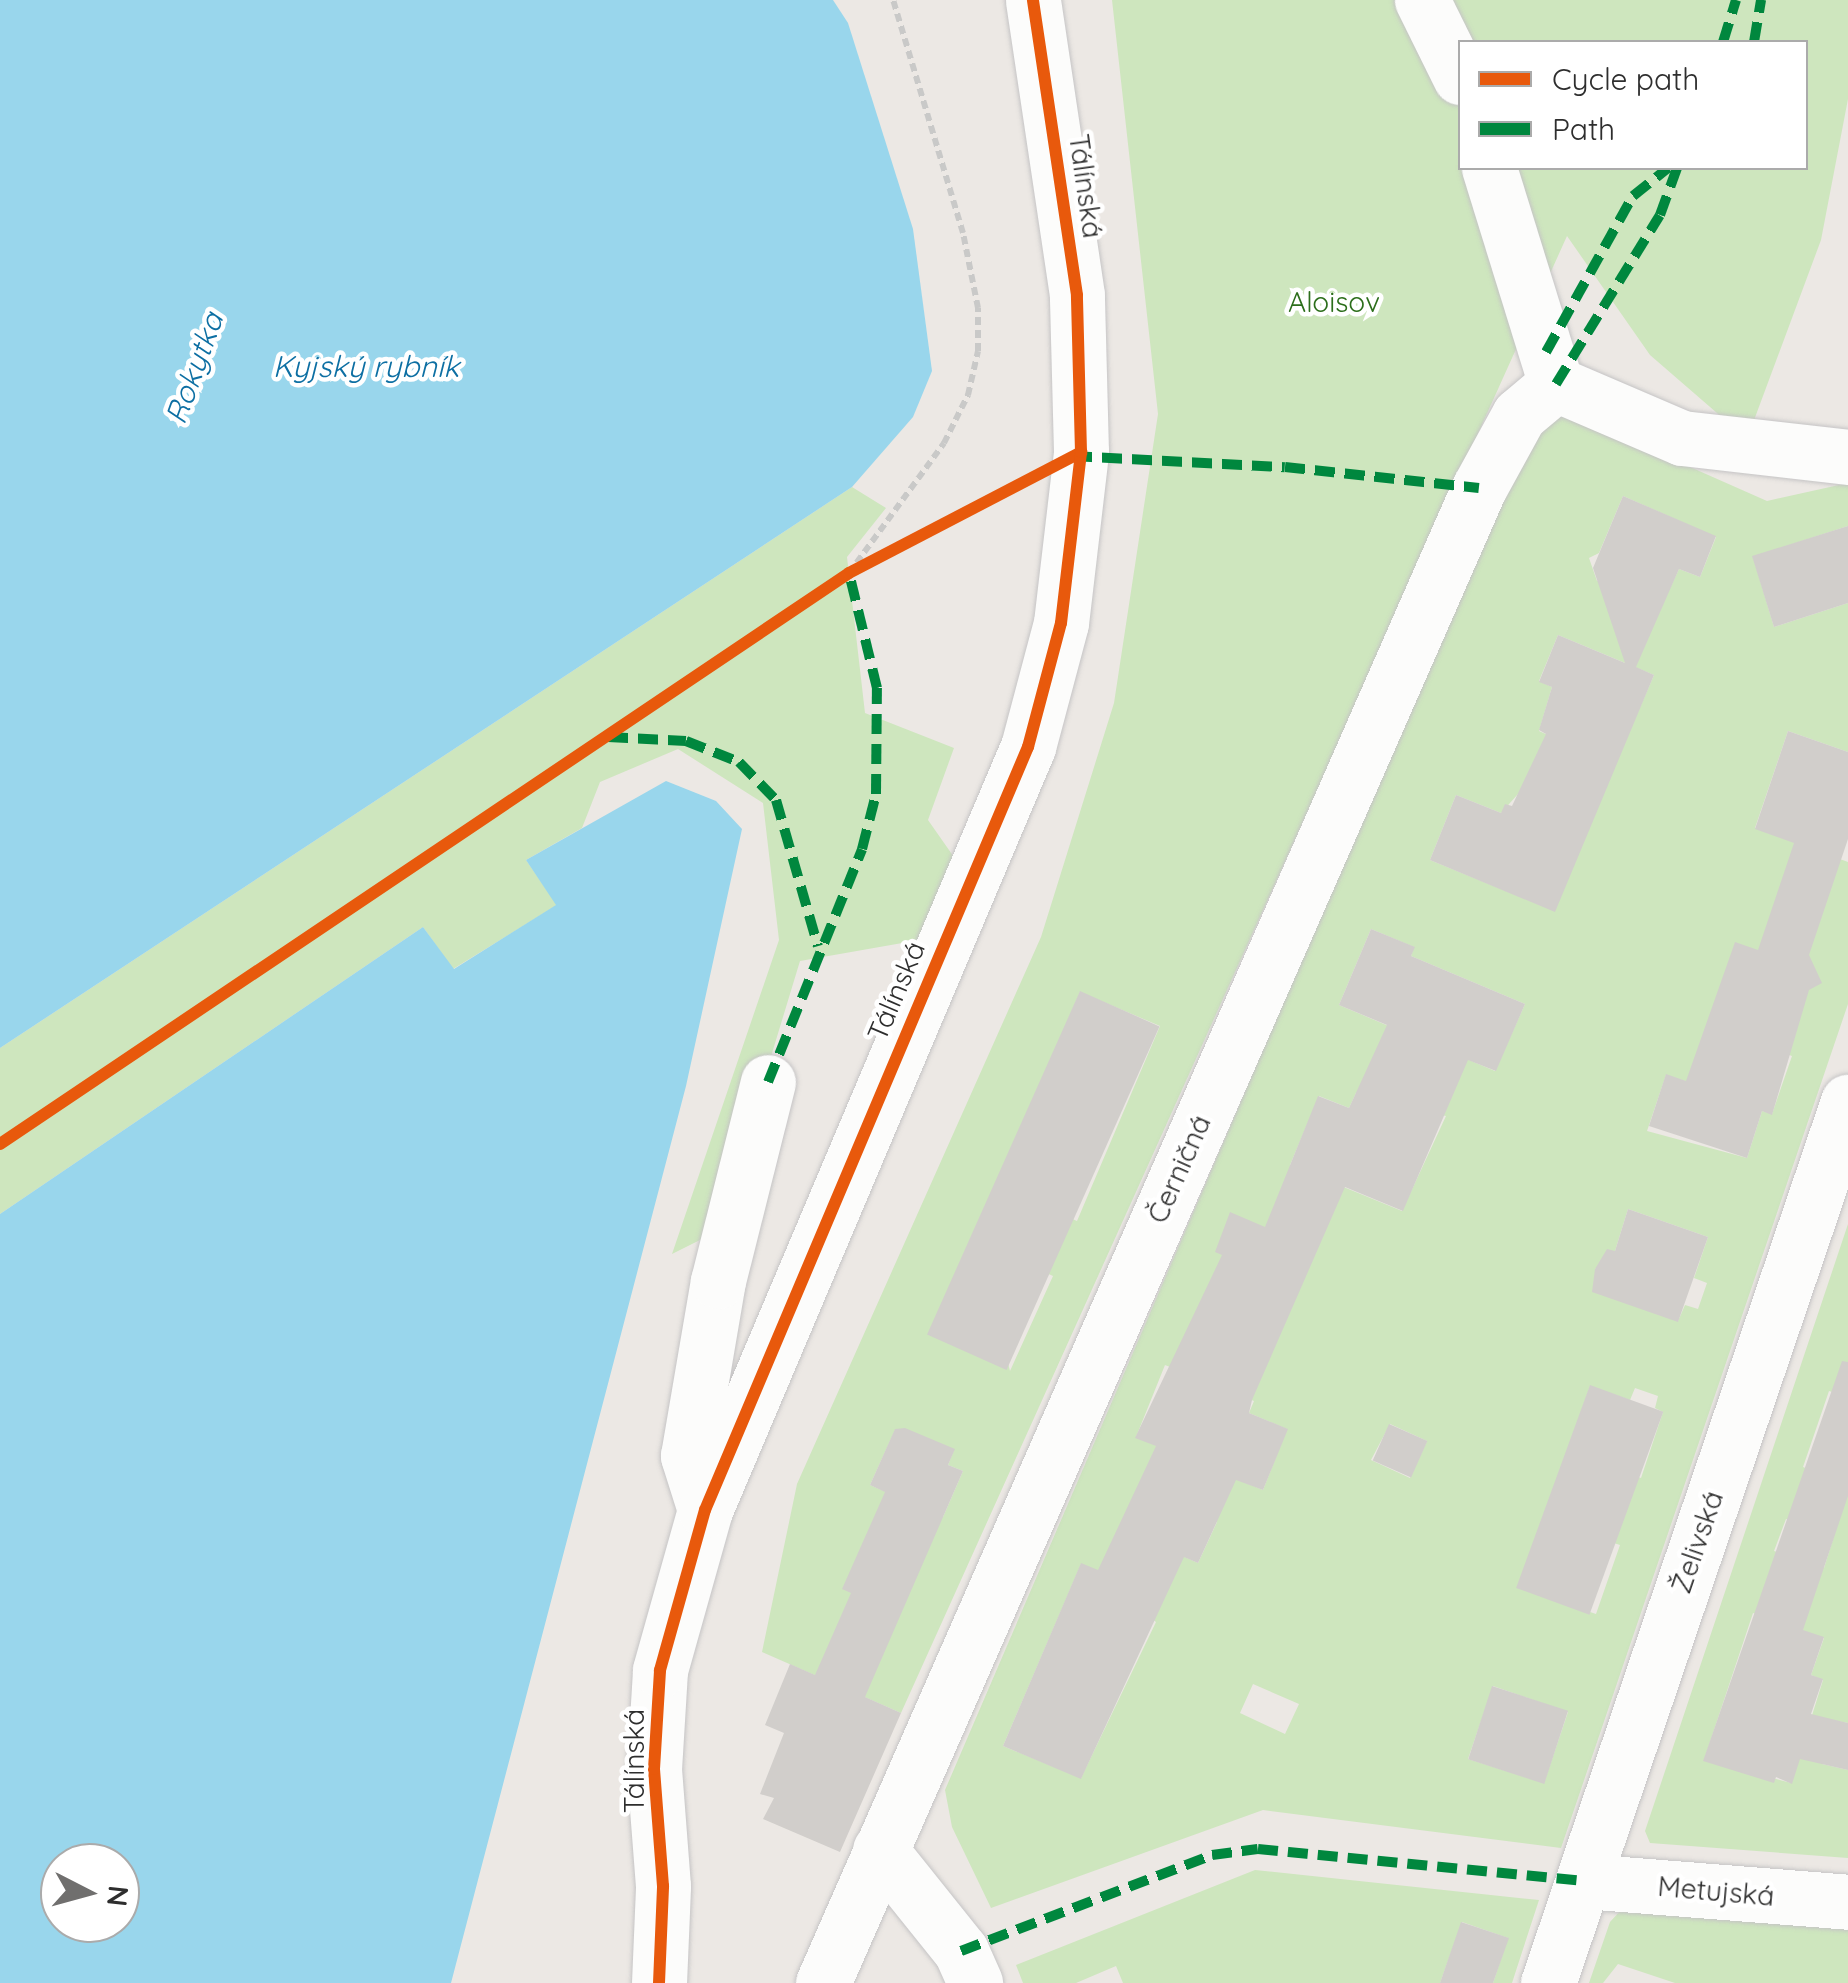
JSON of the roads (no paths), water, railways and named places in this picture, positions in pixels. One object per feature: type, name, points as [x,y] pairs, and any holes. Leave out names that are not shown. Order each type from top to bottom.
[{"type":"street","name":"Tálínská","points":[[659,1983],[663,1886],[654,1770],[660,1670],[705,1510],[1028,746],[1062,624],[1081,452],[1077,295],[1033,0]]},
{"type":"street","points":[[1422,0],[1458,73]]},
{"type":"street","points":[[1490,170],[1556,384],[1682,438],[1848,457]]},
{"type":"street","name":"Černičná","points":[[823,1983],[1479,488],[1519,414],[1556,384]]},
{"type":"street","points":[[705,1510],[688,1456],[718,1281],[768,1082]]},
{"type":"street","name":"Želivská","points":[[1548,1983],[1848,1102]]},
{"type":"street","points":[[880,1850],[961,1951],[975,1983]]},
{"type":"street","name":"Metujská","points":[[1584,1881],[1848,1902]]},
{"type":"water","name":"Kyjský rybník","points":[[0,0],[833,0],[848,23],[913,229],[932,371],[913,417],[852,487],[0,1048]]},
{"type":"water","points":[[666,781],[716,801],[742,829],[686,1086],[451,1983],[0,1983],[0,1214],[423,927],[454,969],[556,905],[526,860]]},
{"type":"park label","name":"Aloisov","points":[[1334,302]]},
{"type":"water label","name":"Rokytka","points":[[194,368]]}]
